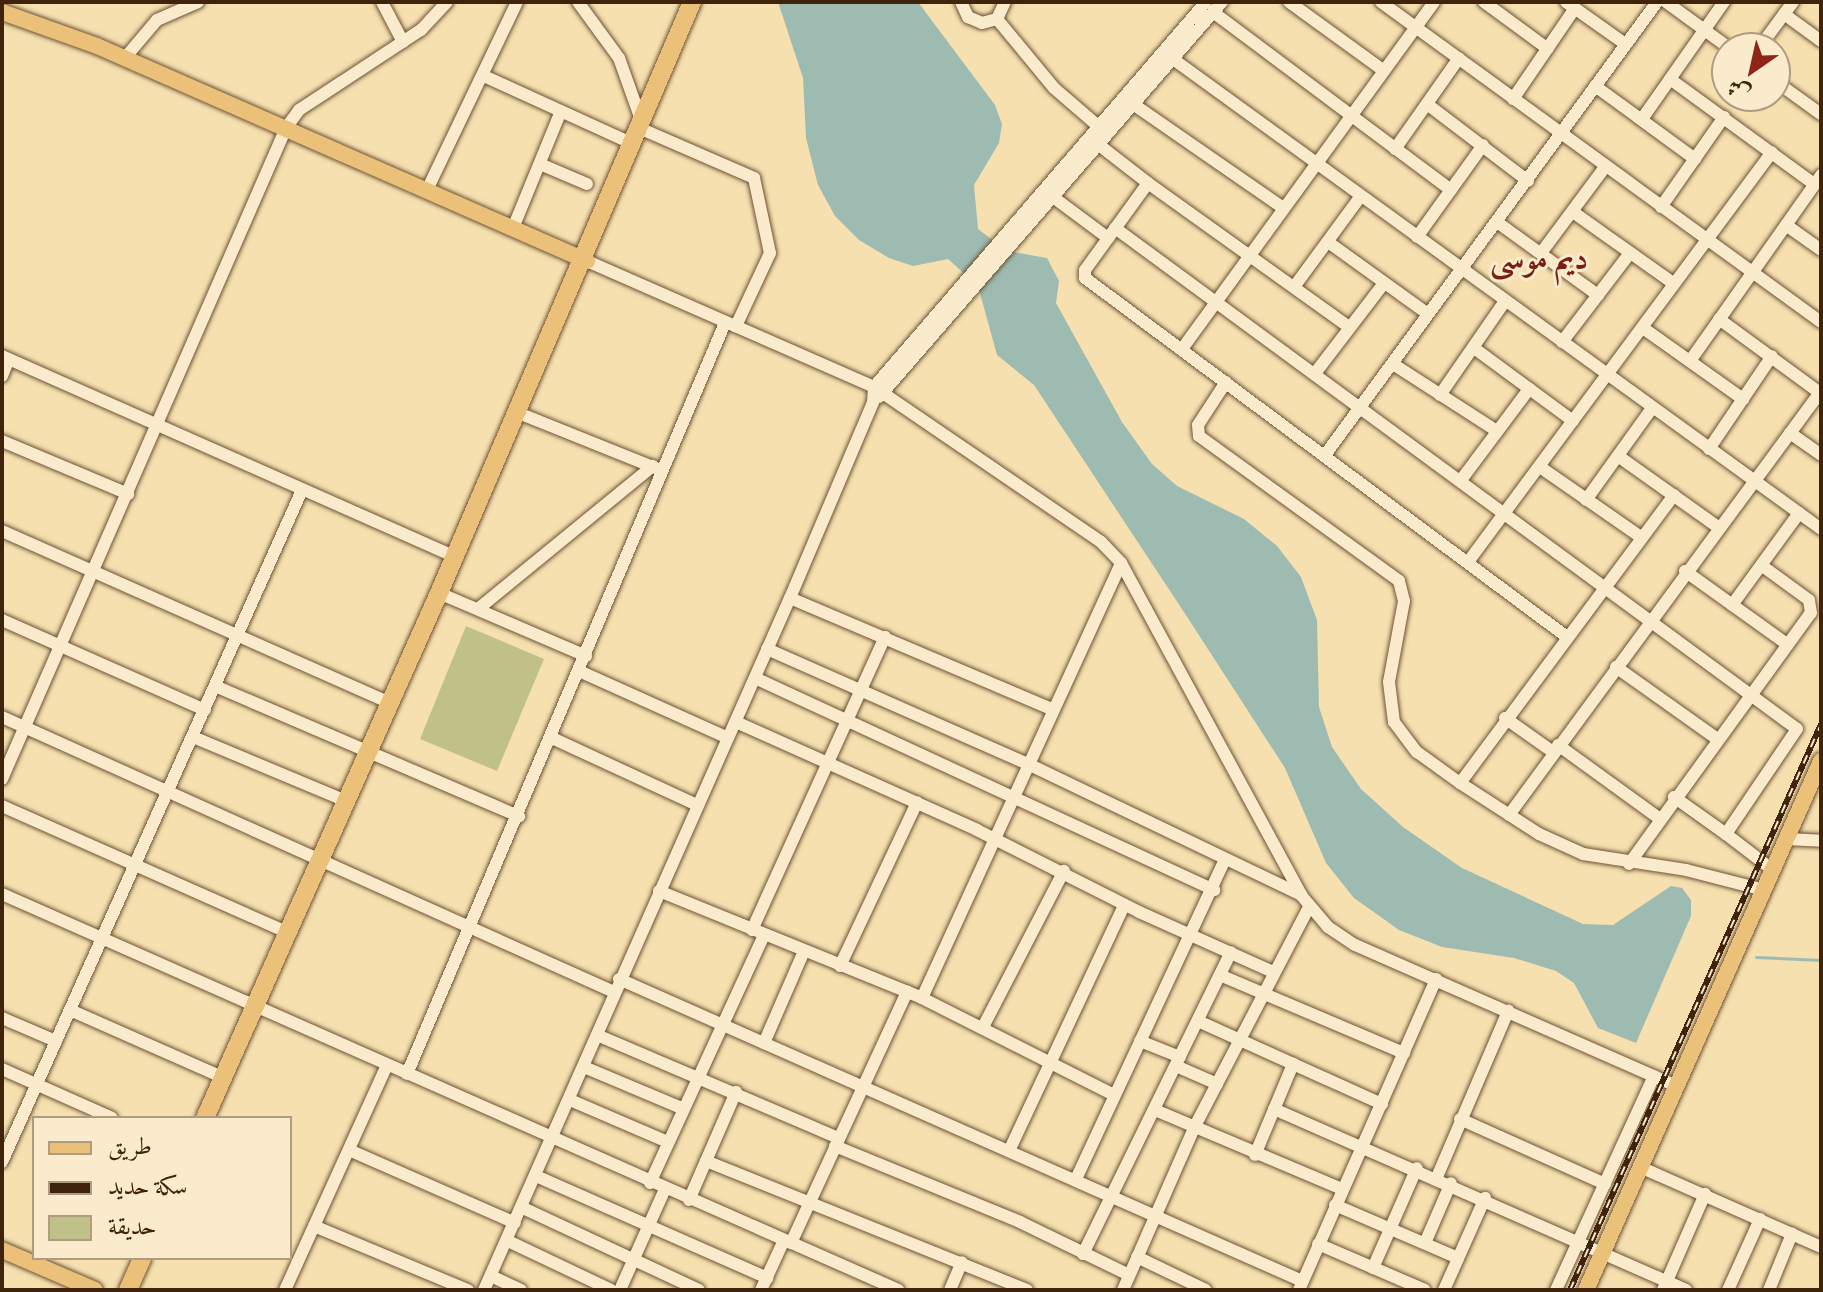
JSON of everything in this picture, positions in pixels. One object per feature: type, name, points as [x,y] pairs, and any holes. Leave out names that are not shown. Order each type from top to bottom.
[{"type":"highway","points":[[677,48],[692,2]]},
{"type":"highway","points":[[206,1116],[439,593],[581,262],[677,48],[702,2]]},
{"type":"highway","points":[[581,262],[629,142],[643,124]]},
{"type":"highway","points":[[128,1290],[141,1260]]},
{"type":"main road","points":[[7,9],[427,190],[581,262]]},
{"type":"main road","points":[[1586,1290],[1787,839],[1817,780],[1821,761]]},
{"type":"main road","points":[[2,1250],[95,1290]]},
{"type":"street","points":[[124,59],[157,20],[198,2]]},
{"type":"street","points":[[382,2],[403,42]]},
{"type":"street","points":[[2,779],[286,128],[299,110],[403,42],[447,2]]},
{"type":"street","points":[[427,190],[517,2]]},
{"type":"street","points":[[407,1074],[552,738],[659,469],[730,324],[770,253],[754,178],[643,124],[619,58],[578,2]]},
{"type":"street","points":[[961,2],[975,21],[997,19]]},
{"type":"street","points":[[997,19],[1005,2]]},
{"type":"street","points":[[484,1290],[523,1208],[617,985],[736,722],[877,394],[1098,126],[1210,7],[1222,2]]},
{"type":"street","points":[[1289,2],[1383,70]]},
{"type":"street","points":[[1381,2],[1821,322]]},
{"type":"street","points":[[1182,349],[1349,114],[1434,2]]},
{"type":"street","points":[[1484,2],[1500,6],[1548,49]]},
{"type":"street","points":[[1325,455],[1657,2]]},
{"type":"street","points":[[1666,2],[1711,36]]},
{"type":"street","points":[[1642,119],[1724,2]]},
{"type":"street","points":[[1771,32],[1793,2]]},
{"type":"street","points":[[1513,99],[1548,49],[1571,5],[1625,44]]},
{"type":"street","points":[[1009,236],[1053,197],[1099,145],[1173,59],[1210,7]]},
{"type":"street","points":[[1210,7],[1451,190]]},
{"type":"street","points":[[1784,14],[1821,41]]},
{"type":"street","points":[[997,19],[1054,88],[1098,126]]},
{"type":"street","points":[[1395,149],[1459,58]]},
{"type":"street","points":[[1173,59],[1821,529]]},
{"type":"street","points":[[484,76],[629,142]]},
{"type":"street","points":[[1670,79],[1772,152],[1818,180],[1690,361]]},
{"type":"street","points":[[1595,86],[1695,159]]},
{"type":"street","points":[[1791,92],[1821,114]]},
{"type":"street","points":[[1133,104],[1282,207]]},
{"type":"street","points":[[1427,104],[1528,181]]},
{"type":"street","points":[[513,228],[561,111]]},
{"type":"street","points":[[1661,207],[1724,117]]},
{"type":"street","points":[[1099,145],[1349,327]]},
{"type":"street","points":[[1417,237],[1483,145]]},
{"type":"street","points":[[1468,562],[1772,152]]},
{"type":"street","points":[[540,164],[587,184]]},
{"type":"street","points":[[1541,253],[1605,167]]},
{"type":"street","points":[[1148,183],[1085,270],[1085,278],[1567,637]]},
{"type":"street","points":[[1053,197],[1216,301],[1316,372],[1797,729],[1726,834]]},
{"type":"street","points":[[1294,287],[1360,197]]},
{"type":"street","points":[[1573,212],[1673,283]]},
{"type":"street","points":[[1497,222],[1598,295]]},
{"type":"street","points":[[1786,225],[1821,250]]},
{"type":"street","points":[[1328,242],[1428,314]]},
{"type":"street","points":[[1562,342],[1630,253]]},
{"type":"street","points":[[581,262],[730,324],[877,394],[1030,490],[1121,563],[1305,901]]},
{"type":"street","points":[[1316,372],[1384,283]]},
{"type":"street","points":[[1440,395],[1505,301]]},
{"type":"street","points":[[1509,815],[1685,571],[1820,392],[1719,319]]},
{"type":"street","points":[[1643,328],[1743,399]]},
{"type":"street","points":[[1474,348],[1573,421]]},
{"type":"street","points":[[1709,449],[1772,356]]},
{"type":"street","points":[[2,376],[6,357],[157,427],[453,556]]},
{"type":"street","points":[[1393,364],[1497,431]]},
{"type":"street","points":[[1226,382],[1198,425],[1199,436],[1399,581],[1404,601],[1389,682],[1394,722],[1417,752],[1509,815],[1563,846],[1629,864],[1686,870],[1764,890]]},
{"type":"street","points":[[1461,480],[1529,389]]},
{"type":"street","points":[[1586,500],[1652,408]]},
{"type":"street","points":[[516,412],[659,469]]},
{"type":"street","points":[[1790,433],[1821,455]]},
{"type":"street","points":[[2,441],[128,494]]},
{"type":"street","points":[[1618,456],[1718,527]]},
{"type":"street","points":[[1540,467],[1642,538]]},
{"type":"street","points":[[478,609],[659,469]]},
{"type":"street","points":[[2,1162],[302,490]]},
{"type":"street","points":[[1460,783],[1505,718],[1674,495]]},
{"type":"street","points":[[1732,605],[1799,513]]},
{"type":"street","points":[[2,531],[388,702]]},
{"type":"street","points":[[922,998],[1121,563]]},
{"type":"street","points":[[1629,864],[1716,738],[1817,607],[1761,565]]},
{"type":"street","points":[[1685,571],[1787,644]]},
{"type":"street","points":[[439,593],[586,656]]},
{"type":"street","points":[[790,598],[1052,709]]},
{"type":"street","points":[[2,620],[205,710]]},
{"type":"street","points":[[650,1183],[723,1024],[758,932],[864,692],[885,637]]},
{"type":"street","points":[[767,649],[1028,764],[1225,859],[1305,901],[1348,941],[1676,1086]]},
{"type":"street","points":[[1616,667],[1716,738]]},
{"type":"street","points":[[579,671],[728,738]]},
{"type":"street","points":[[755,678],[1016,795],[1214,890]]},
{"type":"street","points":[[215,686],[519,816]]},
{"type":"street","points":[[2,717],[167,796],[617,985],[723,1024],[1154,1212],[1301,1286],[1436,979]]},
{"type":"street","points":[[1505,718],[1556,748],[1659,818]]},
{"type":"street","points":[[736,722],[917,802],[1064,871],[1124,905],[1273,972]]},
{"type":"street","points":[[193,737],[346,801]]},
{"type":"street","points":[[552,738],[697,805]]},
{"type":"street","points":[[1674,797],[1773,870]]},
{"type":"street","points":[[840,966],[917,802]]},
{"type":"street","points":[[2,806],[288,933]]},
{"type":"street","points":[[1787,839],[1821,841]]},
{"type":"street","points":[[1076,1179],[1214,890],[1225,859]]},
{"type":"street","points":[[983,1027],[1064,871]]},
{"type":"street","points":[[659,891],[922,998],[1114,1095]]},
{"type":"street","points":[[2,894],[898,1290]]},
{"type":"street","points":[[1123,1290],[1154,1212],[1240,1042],[1305,901]]},
{"type":"street","points":[[1009,1151],[1124,905]]},
{"type":"street","points":[[764,1043],[804,951]]},
{"type":"street","points":[[1083,1254],[1231,952]]},
{"type":"street","points":[[1220,975],[1404,1053]]},
{"type":"street","points":[[536,1176],[764,1284],[810,1200],[907,992]]},
{"type":"street","points":[[70,1010],[222,1077]]},
{"type":"street","points":[[1437,1177],[1508,1011]]},
{"type":"street","points":[[2,1018],[56,1041]]},
{"type":"street","points":[[1198,1021],[1382,1104]]},
{"type":"street","points":[[597,1035],[736,1092],[837,1142],[1020,1222],[1129,1275]]},
{"type":"street","points":[[1140,1041],[1217,1084]]},
{"type":"street","points":[[1255,1155],[1293,1064]]},
{"type":"street","points":[[285,1290],[387,1065]]},
{"type":"street","points":[[584,1067],[684,1109]]},
{"type":"street","points":[[2,1069],[107,1116]]},
{"type":"street","points":[[1556,1290],[1654,1076]]},
{"type":"street","points":[[689,1200],[736,1092]]},
{"type":"street","points":[[570,1100],[668,1142]]},
{"type":"street","points":[[1274,1109],[1579,1240],[1665,1285],[1686,1290]]},
{"type":"street","points":[[1155,1110],[1255,1155],[1342,1189]]},
{"type":"street","points":[[1460,1119],[1605,1184]]},
{"type":"street","points":[[349,1150],[515,1223]]},
{"type":"street","points":[[706,1161],[810,1200],[1027,1290]]},
{"type":"street","points":[[1640,1167],[1821,1247]]},
{"type":"street","points":[[1373,1268],[1417,1168]]},
{"type":"street","points":[[1425,1243],[1451,1183]]},
{"type":"street","points":[[620,1290],[665,1189]]},
{"type":"street","points":[[1665,1285],[1705,1194]]},
{"type":"street","points":[[1444,1290],[1485,1198]]},
{"type":"street","points":[[1335,1205],[1458,1258]]},
{"type":"street","points":[[523,1208],[699,1290]]},
{"type":"street","points":[[1728,1290],[1760,1219]]},
{"type":"street","points":[[314,1226],[468,1290]]},
{"type":"street","points":[[1769,1290],[1792,1234]]},
{"type":"street","points":[[508,1241],[611,1290]]},
{"type":"street","points":[[1318,1244],[1425,1290]]},
{"type":"street","points":[[1137,1257],[1206,1290]]},
{"type":"street","points":[[950,1290],[962,1262]]},
{"type":"street","points":[[491,1276],[521,1290]]},
{"type":"street","points":[[1170,1290],[1176,1276]]},
{"type":"green space","points":[[466,626],[544,659],[497,771],[420,739]]},
{"type":"water","points":[[778,2],[918,2],[995,105],[1002,124],[999,143],[974,185],[978,229],[1007,251],[1047,258],[1059,281],[1056,303],[1122,422],[1152,464],[1177,486],[1244,519],[1277,546],[1301,577],[1317,620],[1319,707],[1332,747],[1361,789],[1403,827],[1462,868],[1583,924],[1613,925],[1671,886],[1682,888],[1691,900],[1691,916],[1636,1043],[1598,1028],[1574,983],[1556,971],[1514,958],[1442,947],[1399,930],[1354,898],[1326,863],[1285,768],[1180,606],[1034,385],[997,355],[978,286],[948,259],[913,266],[889,258],[859,240],[835,216],[818,185],[806,138],[803,78]]},
{"type":"waterway","points":[[1756,957],[1821,960]]},
{"type":"railway","points":[[1570,1290],[1821,724]]},
{"type":"district","name":"ديم موسى","points":[[1539,259]]}]
